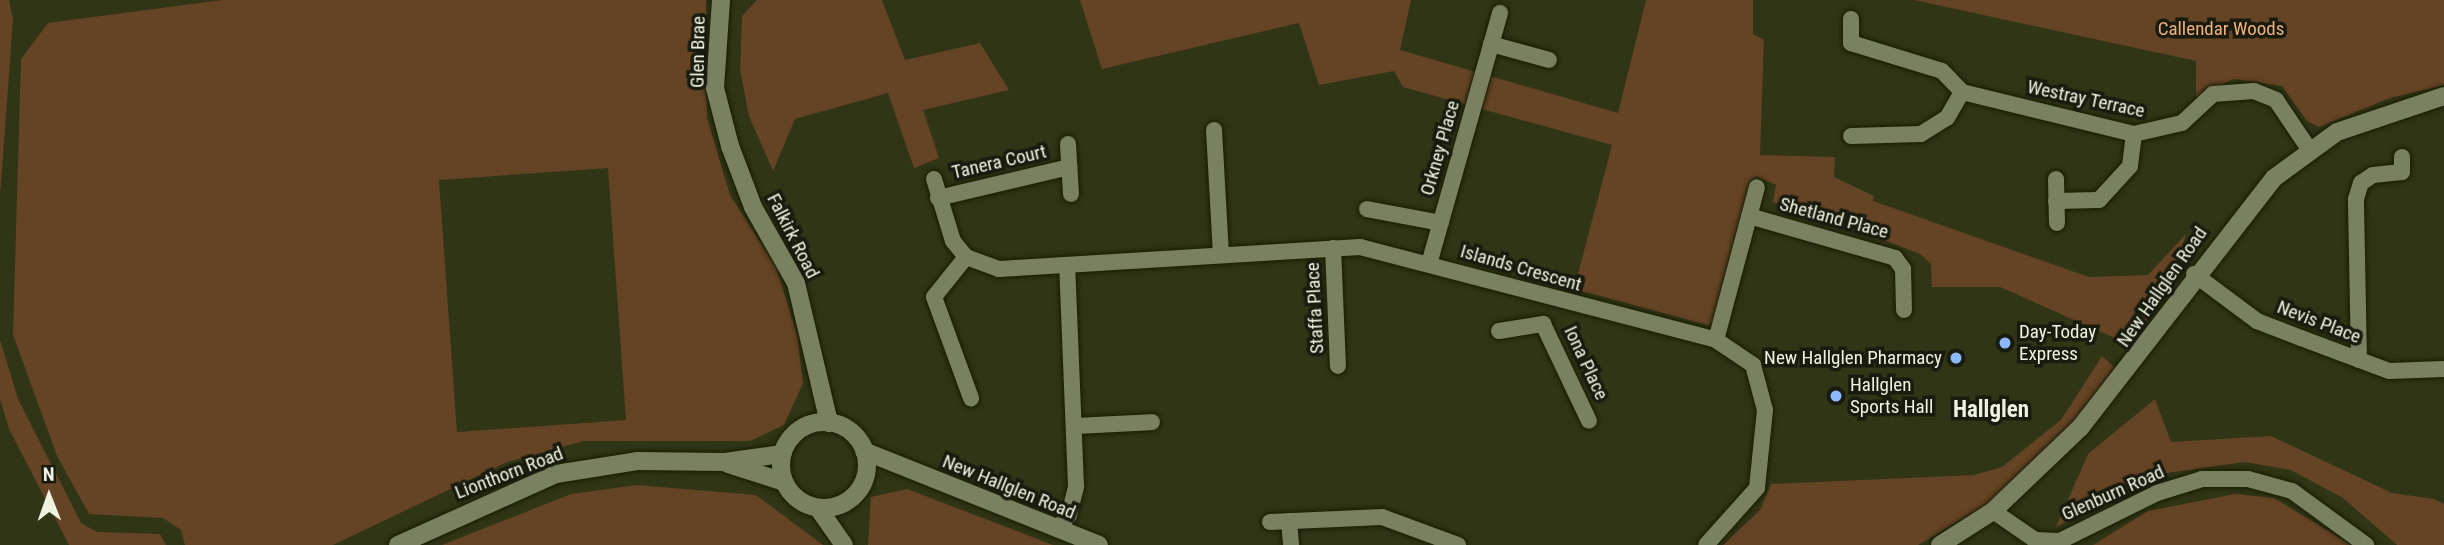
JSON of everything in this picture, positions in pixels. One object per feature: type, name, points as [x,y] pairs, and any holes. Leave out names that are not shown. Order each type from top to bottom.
[{"type":"street","name":"Glen Brae","points":[[722,0],[715,88],[730,146]]},
{"type":"street","name":"Orkney Place","points":[[1429,264],[1500,13]]},
{"type":"street","name":"Westray Terrace","points":[[1850,19],[1851,43],[1942,71],[1962,92],[2134,134],[2182,123],[2213,94],[2254,90],[2276,100],[2309,149]]},
{"type":"street","points":[[1491,44],[1549,60]]},
{"type":"street","points":[[1851,136],[1921,134],[1947,118],[1962,92]]},
{"type":"street","name":"New Hallglen Road","points":[[1940,545],[1993,511],[2104,399],[2194,274],[2274,178],[2309,149],[2368,118],[2444,96]]},
{"type":"street","points":[[1214,130],[1221,254]]},
{"type":"street","points":[[2056,201],[2099,200],[2130,166],[2134,134]]},
{"type":"street","name":"Tanera Court","points":[[1068,144],[1071,194]]},
{"type":"street","name":"Falkirk Road","points":[[730,146],[753,207],[796,283],[821,388],[820,424]]},
{"type":"street","points":[[2359,360],[2356,200],[2361,183],[2373,175],[2402,172],[2402,156]]},
{"type":"street","name":"Tanera Court","points":[[938,198],[1069,167]]},
{"type":"street","points":[[2056,178],[2057,223]]},
{"type":"street","points":[[934,179],[953,241],[966,257],[934,297],[971,398]]},
{"type":"street","name":"Shetland Place","points":[[1716,340],[1757,187]]},
{"type":"street","points":[[1367,209],[1441,223]]},
{"type":"street","name":"Shetland Place","points":[[1749,216],[1895,258],[1903,269],[1904,310]]},
{"type":"street","name":"Islands Crescent","points":[[966,257],[999,269],[1333,248],[1385,251],[1550,300],[1716,340],[1753,365],[1765,410],[1757,488],[1706,545]]},
{"type":"street","name":"Staffa Place","points":[[1333,248],[1338,366]]},
{"type":"street","points":[[1057,529],[1075,501],[1066,266]]},
{"type":"street","name":"Nevis Place","points":[[2194,274],[2258,321],[2359,360],[2389,371],[2444,369]]},
{"type":"street","name":"Iona Place","points":[[1550,300],[1543,324],[1589,421]]},
{"type":"street","name":"Iona Place","points":[[1499,331],[1543,324]]},
{"type":"street","points":[[1074,426],[1152,422]]},
{"type":"street","points":[[843,543],[818,508],[798,499],[784,482],[782,454],[793,436],[820,424],[850,432],[864,451],[865,477]]},
{"type":"street","name":"New Hallglen Road","points":[[864,451],[1098,545]]},
{"type":"street","name":"Lionthorn Road","points":[[398,545],[556,474],[637,461],[725,463],[782,454]]},
{"type":"street","name":"Lionthorn Road","points":[[725,463],[784,482]]},
{"type":"street","points":[[818,508],[842,504],[865,477],[904,468]]},
{"type":"street","name":"Glenburn Road","points":[[1993,511],[2035,540],[2060,541],[2157,493],[2202,479],[2248,479],[2292,491],[2366,545]]},
{"type":"street","points":[[842,504],[843,543]]},
{"type":"street","points":[[1270,522],[1382,517],[1458,545]]},
{"type":"street","points":[[1289,521],[1291,545]]},
{"type":"green space","points":[[0,0],[9,0],[13,20],[0,197]]},
{"type":"green space","points":[[222,0],[706,0],[707,118],[730,195],[776,267],[797,335],[803,383],[784,425],[750,441],[584,441],[507,462],[333,545],[185,545],[181,530],[163,518],[89,514],[57,456],[13,335],[21,59],[48,23]],"holes":[[[608,168],[626,420],[457,432],[439,180]]]},
{"type":"green space","points":[[757,0],[882,0],[905,60],[980,43],[1009,90],[923,110],[939,158],[914,168],[888,93],[795,119],[773,171],[749,116],[740,70],[742,16]]},
{"type":"green space","points":[[1080,0],[1411,0],[1400,50],[1618,113],[1646,0],[1753,0],[1753,34],[1764,40],[1760,155],[1835,157],[1834,177],[1874,196],[1873,201],[2089,277],[2148,275],[2186,234],[2171,283],[2135,339],[2124,342],[2000,287],[1932,287],[1931,264],[1920,254],[1860,231],[1863,222],[1818,208],[1815,217],[1773,202],[1776,185],[1755,176],[1716,321],[1708,325],[1574,289],[1612,145],[1403,87],[1394,71],[1319,85],[1299,23],[1102,69]]},
{"type":"green space","name":"Callendar Woods","points":[[1914,0],[2444,0],[2444,85],[2390,98],[2319,127],[2307,121],[2282,86],[2234,79],[2196,97],[2196,61]]},
{"type":"green space","points":[[0,340],[18,399],[81,523],[97,532],[160,534],[166,545],[69,545],[9,429],[0,399]]},
{"type":"green space","points":[[2102,356],[2116,369],[2074,428],[1987,504],[1918,545],[1723,545],[1760,510],[1771,484],[1974,475],[2002,467],[2061,420]]},
{"type":"green space","points":[[2155,399],[2171,442],[2271,436],[2392,493],[2434,499],[2444,504],[2444,545],[2397,545],[2343,498],[2291,470],[2245,462],[2160,474],[2056,527],[2088,454]]},
{"type":"green space","points":[[637,485],[756,495],[823,545],[442,545],[571,494]]},
{"type":"green space","points":[[907,489],[1053,545],[868,545],[871,497]]},
{"type":"green space","points":[[2235,494],[2274,498],[2351,545],[2093,545],[2148,511]]},
{"type":"place","name":"Day-Today Express","points":[[2005,343]]},
{"type":"place","name":"New Hallglen Pharmacy","points":[[1956,358]]},
{"type":"place","name":"Hallglen Sports Hall","points":[[1836,396]]},
{"type":"district","name":"Hallglen","points":[[1991,410]]}]
